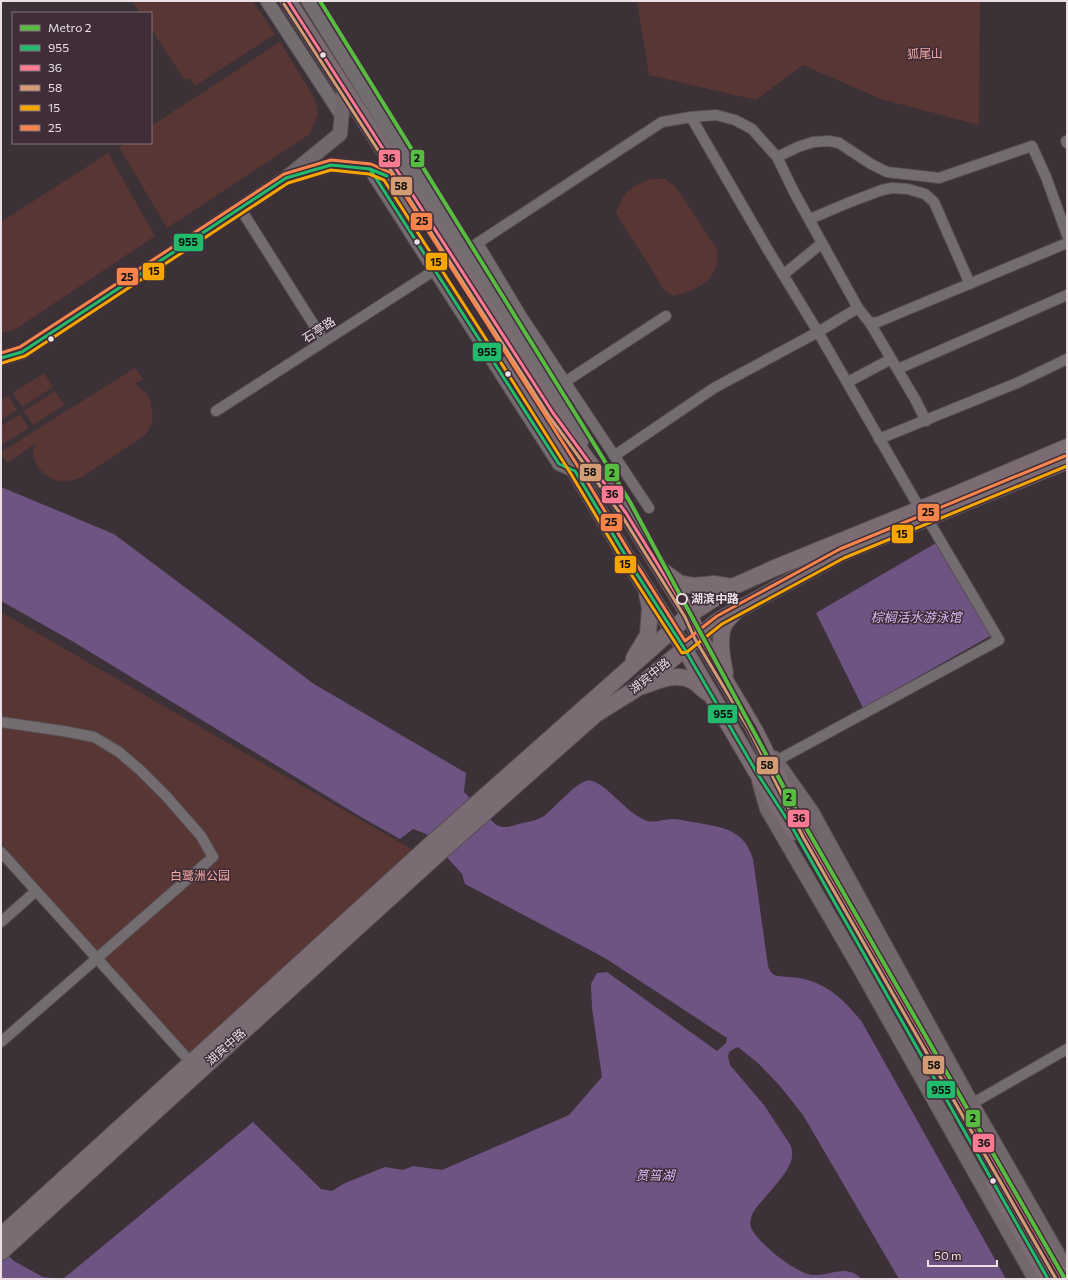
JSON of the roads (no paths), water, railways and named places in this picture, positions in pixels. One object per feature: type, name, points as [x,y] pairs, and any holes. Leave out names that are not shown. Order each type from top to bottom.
[{"type":"main road","points":[[288,1],[549,407],[626,513],[689,615],[699,636],[754,729],[812,812],[1048,1279]]},
{"type":"main road","points":[[1,358],[22,352],[286,178],[340,134],[344,88]]},
{"type":"main road","points":[[286,178],[331,165],[370,169],[387,176],[575,471],[645,587],[684,648],[757,773],[792,827],[963,1109],[996,1143],[1067,1270]]},
{"type":"main road","points":[[486,803],[622,674],[673,631],[689,615],[732,587],[777,567],[923,513],[1067,447]]},
{"type":"main road","name":"湖宾中路","points":[[1,1252],[7,1236],[196,1067],[486,803],[596,714],[636,689],[719,620],[842,553],[923,513],[1067,461]]},
{"type":"main road","points":[[661,569],[678,583],[694,586],[714,584],[732,587]]},
{"type":"main road","points":[[622,674],[648,635],[650,608],[645,587]]},
{"type":"main road","points":[[727,684],[722,662],[721,644],[724,624],[737,610]]},
{"type":"main road","points":[[636,689],[659,680],[678,676],[692,681],[714,698]]},
{"type":"main road","points":[[754,729],[807,835],[1062,1279]]},
{"type":"main road","points":[[757,773],[767,808],[862,972],[1035,1279]]},
{"type":"street","points":[[267,1],[342,116]]},
{"type":"street","points":[[308,1],[626,513]]},
{"type":"street","points":[[464,252],[662,122],[691,117],[716,115],[735,120],[752,129],[777,157],[858,308],[870,323],[898,369],[926,421]]},
{"type":"street","points":[[691,117],[783,275],[848,382],[879,439],[999,640],[776,761]]},
{"type":"street","points":[[777,157],[812,142],[829,141],[839,143],[871,164],[887,172],[939,178],[1032,146],[1046,177],[1067,235]]},
{"type":"street","points":[[370,169],[559,464],[575,471]]},
{"type":"street","points":[[810,220],[850,202],[882,190],[892,188],[908,189],[925,194],[934,202],[970,284]]},
{"type":"street","points":[[240,208],[324,341]]},
{"type":"street","points":[[478,243],[521,315],[649,508]]},
{"type":"street","points":[[783,275],[822,243]]},
{"type":"street","points":[[870,323],[878,322],[1067,243]]},
{"type":"street","name":"石亭路","points":[[216,411],[435,270]]},
{"type":"street","points":[[898,369],[1067,295]]},
{"type":"street","points":[[614,456],[714,388],[818,332],[858,308]]},
{"type":"street","points":[[551,391],[666,316]]},
{"type":"street","points":[[848,382],[891,359]]},
{"type":"street","points":[[879,439],[1017,383],[1067,359]]},
{"type":"street","points":[[1,722],[94,737],[119,752],[140,770],[167,797],[201,836],[214,857],[1,1042]]},
{"type":"street","points":[[1,852],[196,1067]]},
{"type":"street","points":[[1,922],[36,891]]},
{"type":"street","points":[[963,1109],[1067,1049]]},
{"type":"water","name":"筼筜湖","points":[[1,487],[114,534],[314,684],[466,773],[464,792],[498,826],[509,827],[541,818],[581,783],[592,781],[607,790],[640,818],[648,821],[654,822],[672,819],[682,820],[725,829],[739,836],[749,849],[753,859],[768,966],[770,971],[777,976],[804,979],[824,987],[838,996],[862,1022],[1006,1279],[899,1279],[803,1115],[780,1086],[759,1064],[738,1047],[730,1051],[728,1056],[730,1065],[764,1105],[791,1146],[792,1154],[792,1159],[786,1171],[752,1215],[750,1224],[754,1233],[769,1249],[787,1263],[805,1273],[819,1275],[844,1271],[856,1274],[862,1279],[63,1279],[253,1122],[321,1189],[332,1191],[345,1183],[385,1167],[403,1170],[413,1166],[442,1170],[569,1115],[602,1077],[592,1008],[591,984],[597,973],[607,972],[717,1051],[726,1043],[727,1038],[605,958],[465,884],[462,874],[426,834],[413,829],[400,839],[361,817],[72,641],[1,601]]},
{"type":"water","name":"棕榈活水游泳馆","points":[[936,543],[992,635],[863,708],[816,613]]},
{"type":"water","points":[[1,1249],[14,1261],[43,1277],[62,1279],[1,1279]]},
{"type":"metro line","name":"2","points":[[320,1],[630,502],[796,810],[1065,1279]]},
{"type":"place","name":"湖滨中路","points":[[682,599]]},
{"type":"park label","name":"狐尾山","points":[[925,54]]},
{"type":"park label","name":"白鹭洲公园","points":[[200,876]]}]
